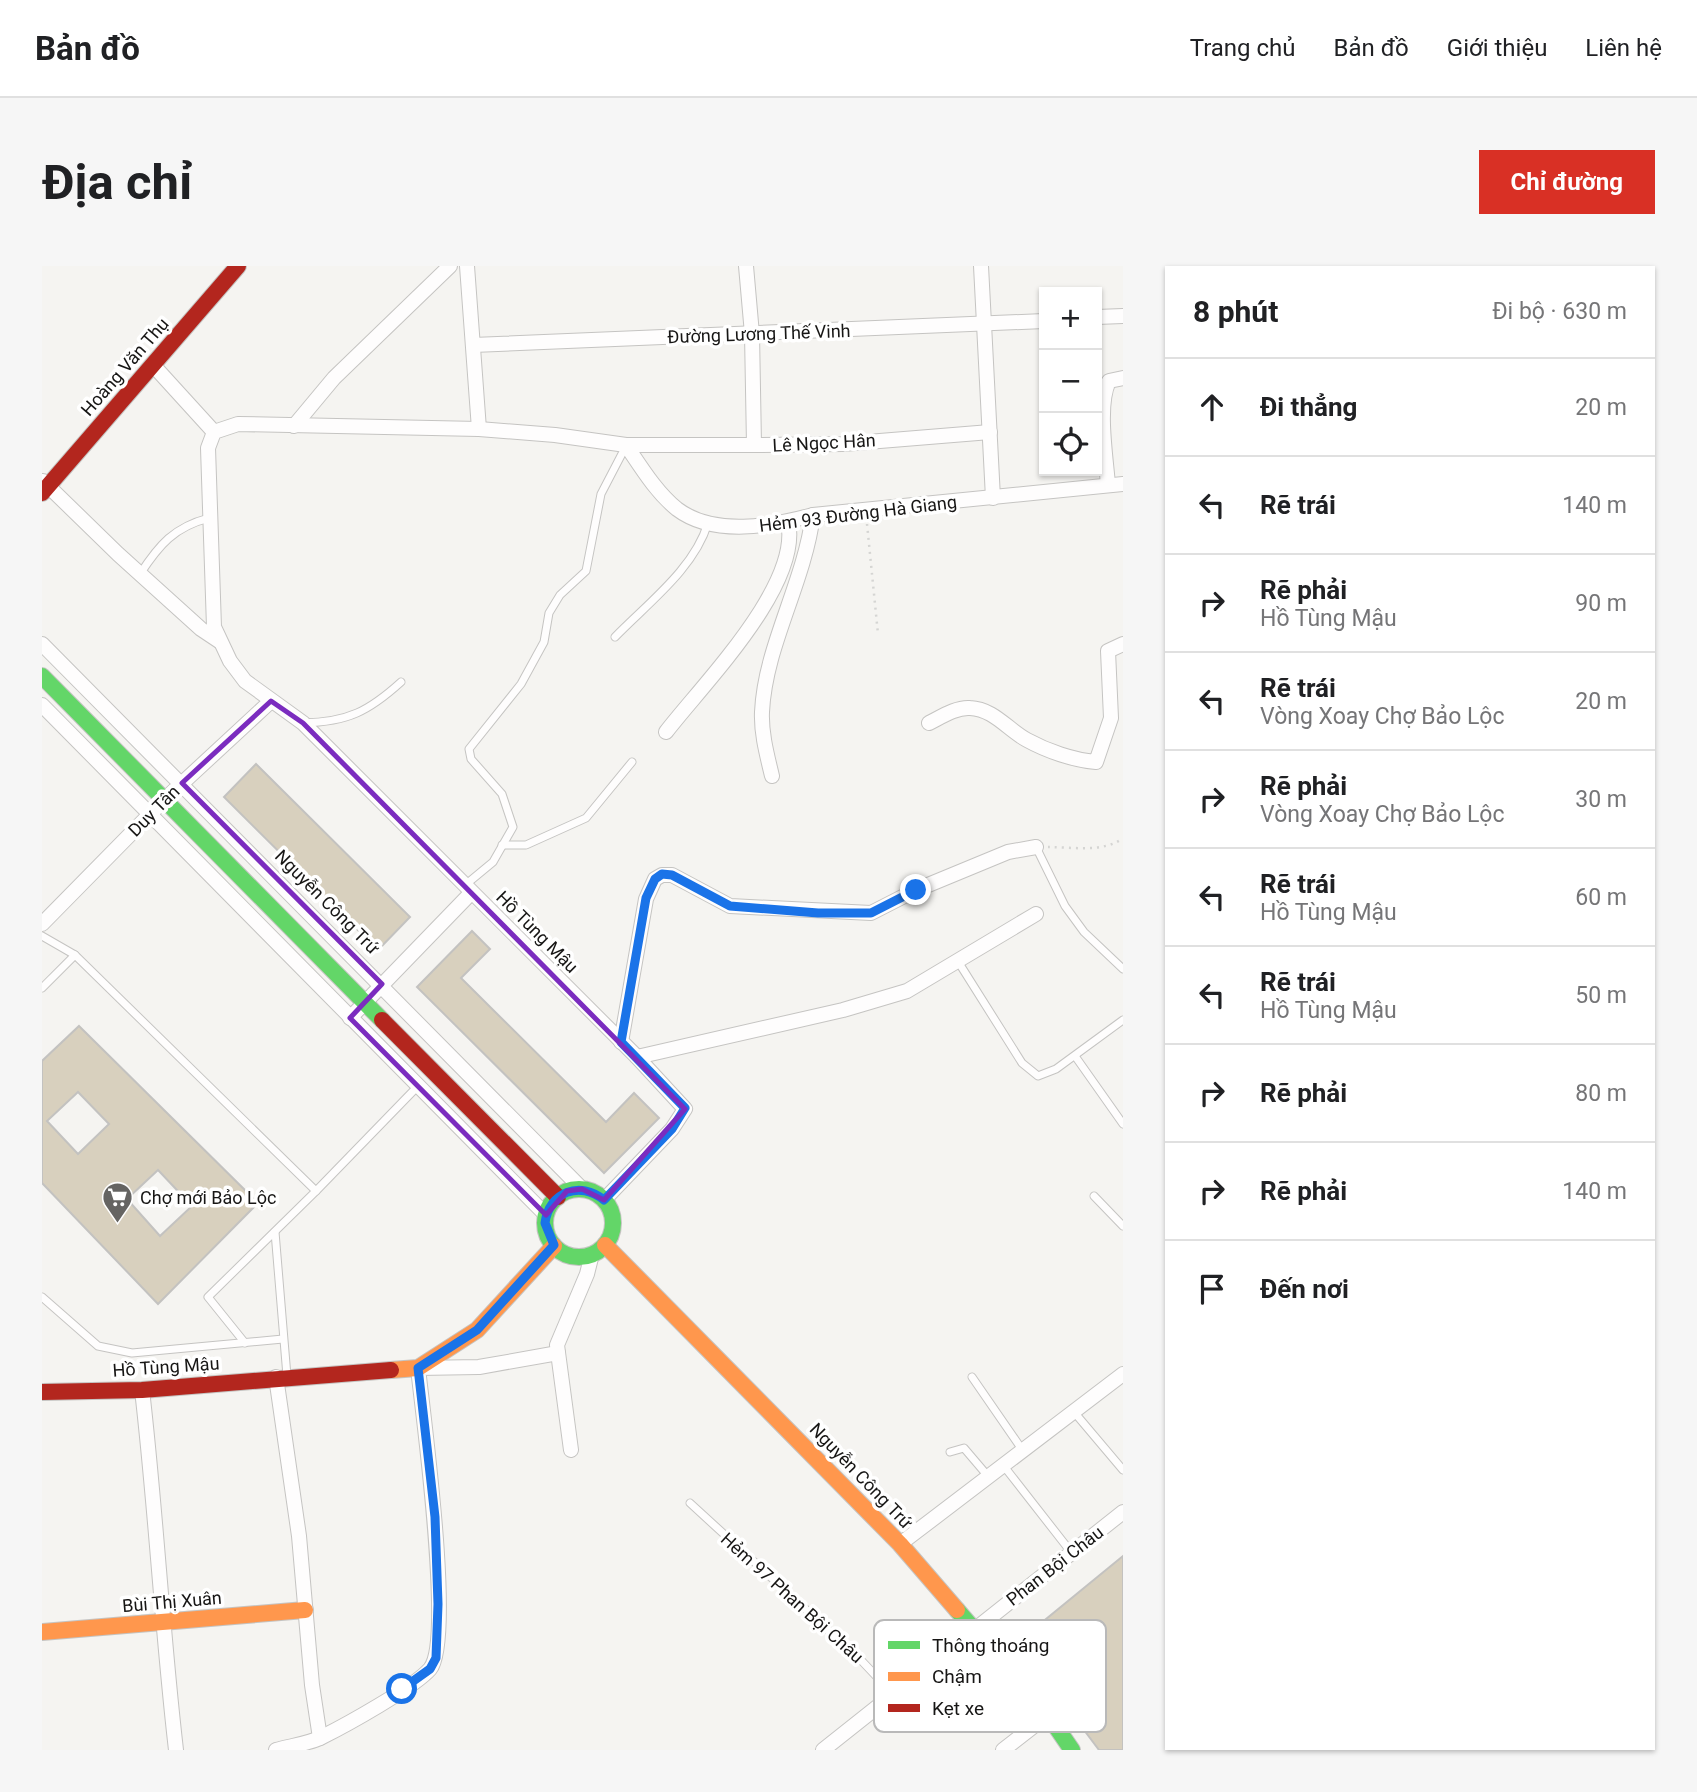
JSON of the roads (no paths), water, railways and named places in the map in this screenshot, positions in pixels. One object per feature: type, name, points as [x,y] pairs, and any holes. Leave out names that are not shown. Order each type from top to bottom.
[{"type":"street","name":"Hoàng Văn Thụ","points":[[44,486],[238,266]]},
{"type":"street","points":[[294,426],[334,378],[450,266]]},
{"type":"street","points":[[467,266],[479,429]]},
{"type":"street","name":"Lê Ngọc Hân","points":[[746,266],[752,334],[754,445],[843,444],[990,432]]},
{"type":"street","points":[[981,266],[993,498]]},
{"type":"street","points":[[1102,317],[1123,316]]},
{"type":"street","name":"Đường Lương Thế Vinh","points":[[473,345],[1039,321]]},
{"type":"street","points":[[153,365],[214,432]]},
{"type":"street","points":[[1116,484],[1104,429],[1106,388],[1110,382],[1123,378]]},
{"type":"street","points":[[214,432],[238,424],[479,429],[555,435],[626,445],[754,445]]},
{"type":"street","points":[[214,432],[208,448],[206,467],[214,627],[220,642]]},
{"type":"street","name":"Hẻm 93 Đường Hà Giang","points":[[626,445],[677,509],[708,523],[749,526],[788,522],[813,515],[1116,484]]},
{"type":"street","points":[[44,486],[201,629],[220,642]]},
{"type":"street","points":[[772,776],[762,714],[766,680],[809,547],[813,515]]},
{"type":"street","points":[[666,732],[745,636],[769,596],[792,538],[788,522]]},
{"type":"street","name":"Hồ Tùng Mậu","points":[[220,642],[245,681],[303,723],[685,1108],[672,1129],[604,1200]]},
{"type":"street","name":"Nguyễn Công Trứ","points":[[42,644],[382,984],[582,1189]]},
{"type":"street","points":[[929,723],[959,709],[972,707],[998,718],[1026,740],[1080,761],[1096,762],[1111,718],[1108,651],[1123,644]]},
{"type":"street","points":[[42,676],[166,798],[558,1197]]},
{"type":"street","name":"Duy Tân","points":[[42,924],[166,798],[271,701]]},
{"type":"street","points":[[42,705],[546,1215]]},
{"type":"street","points":[[621,1042],[646,898],[655,879],[662,874],[691,883],[730,906],[871,913],[916,890],[1008,852],[1037,847]]},
{"type":"street","points":[[351,1018],[468,890]]},
{"type":"street","points":[[637,1057],[877,1002],[916,986],[1036,914]]},
{"type":"street","points":[[570,1450],[558,1353],[563,1325],[613,1222],[604,1200],[582,1189],[567,1191],[558,1197],[546,1215],[547,1231],[554,1245],[568,1255],[598,1249]]},
{"type":"street","name":"Hồ Tùng Mậu","points":[[418,1368],[477,1330],[554,1245]]},
{"type":"street","name":"Nguyễn Công Trứ","points":[[598,1249],[900,1544],[966,1620]]},
{"type":"street","name":"Hồ Tùng Mậu","points":[[42,1392],[142,1390],[281,1377],[479,1367],[558,1353]]},
{"type":"street","points":[[276,1750],[320,1738],[410,1684],[430,1669],[436,1658],[438,1604],[435,1517],[418,1368]]},
{"type":"street","points":[[900,1544],[1021,1448],[1123,1374]]},
{"type":"street","points":[[281,1377],[320,1738]]},
{"type":"street","points":[[142,1390],[159,1566],[161,1622],[177,1750]]},
{"type":"street","name":"Phan Bội Châu","points":[[988,1620],[1123,1512]]},
{"type":"street","name":"Bùi Thị Xuân","points":[[42,1632],[305,1610]]},
{"type":"street","name":"Phan Bội Châu","points":[[823,1750],[874,1709]]},
{"type":"street","points":[[1003,1750],[1026,1732]]},
{"type":"street","name":"Nguyễn Công Trứ","points":[[1060,1732],[1072,1750]]},
{"type":"lane","points":[[468,890],[493,862],[513,827],[502,794],[471,759],[468,749],[521,684],[544,642],[549,613],[560,595],[586,571],[601,494],[626,445]]},
{"type":"lane","points":[[141,574],[159,545],[172,533],[190,523],[209,518]]},
{"type":"lane","points":[[615,636],[654,600],[689,558],[702,542],[708,523]]},
{"type":"lane","points":[[303,723],[352,716],[375,706],[401,682]]},
{"type":"lane","points":[[502,845],[526,845],[586,818],[632,762]]},
{"type":"lane","points":[[1037,847],[1065,906],[1084,932],[1123,969]]},
{"type":"lane","points":[[42,936],[75,955],[316,1191]]},
{"type":"lane","points":[[42,988],[75,955]]},
{"type":"lane","points":[[959,962],[1022,1063],[1038,1076],[1075,1056],[1123,1020]]},
{"type":"lane","points":[[1075,1056],[1123,1124]]},
{"type":"lane","points":[[245,1343],[208,1297],[418,1086]]},
{"type":"lane","points":[[1094,1196],[1123,1226]]},
{"type":"lane","points":[[275,1232],[283,1339],[281,1377]]},
{"type":"lane","points":[[42,1297],[98,1346],[132,1353],[283,1339]]},
{"type":"lane","points":[[972,1377],[1021,1448]]},
{"type":"lane","points":[[1074,1412],[1123,1470]]},
{"type":"lane","points":[[950,1452],[964,1448],[987,1475]]},
{"type":"lane","points":[[1002,1463],[1072,1553]]},
{"type":"lane","name":"Hẻm 97 Phan Bội Châu","points":[[690,1503],[874,1674]]},
{"type":"place","name":"Chợ mới Bảo Lộc","points":[[117,1225]]}]
